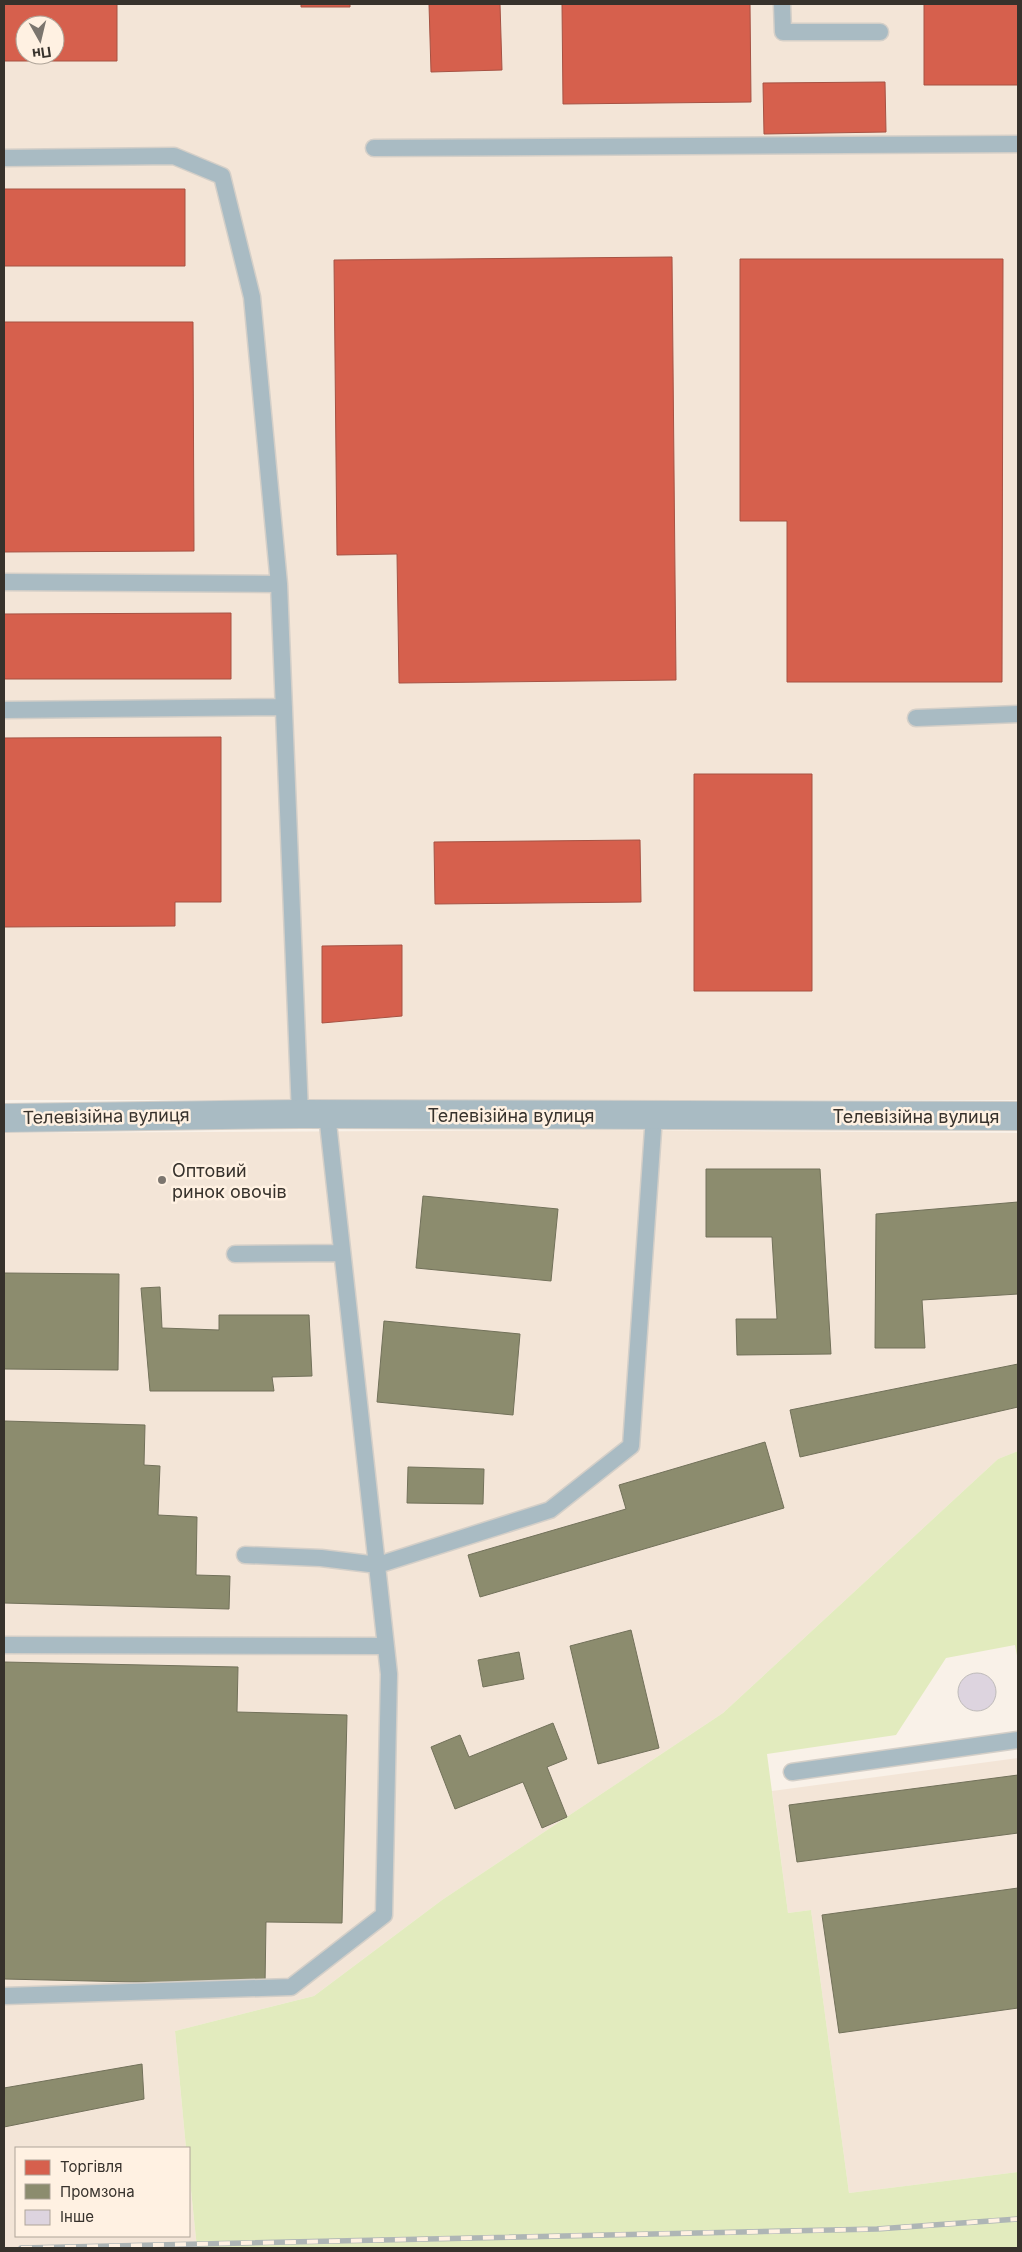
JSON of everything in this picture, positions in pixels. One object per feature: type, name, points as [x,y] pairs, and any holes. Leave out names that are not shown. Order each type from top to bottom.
[{"type":"street","name":"Телевізійна вулиця","points":[[4,1118],[300,1114],[1018,1116]]},
{"type":"lane","points":[[782,4],[783,32],[880,32]]},
{"type":"lane","points":[[374,148],[1018,144]]},
{"type":"lane","points":[[4,158],[174,156],[222,176],[252,297],[279,584],[300,1114]]},
{"type":"lane","points":[[4,582],[279,584]]},
{"type":"lane","points":[[4,710],[284,707]]},
{"type":"lane","points":[[916,718],[1018,714]]},
{"type":"lane","points":[[4,1996],[291,1987],[384,1915],[389,1674],[327,1114]]},
{"type":"lane","points":[[245,1555],[321,1558],[378,1565],[550,1510],[631,1446],[654,1116]]},
{"type":"lane","points":[[235,1254],[342,1253]]},
{"type":"lane","points":[[4,1645],[386,1646]]},
{"type":"lane","points":[[792,1772],[1018,1740]]},
{"type":"shaded area","points":[[4,4],[1018,4],[1018,1100],[4,1100]]},
{"type":"shaded area","points":[[606,1130],[1018,1133],[1018,1451],[998,1459],[723,1713],[442,1900],[314,1996],[175,2031],[186,2147],[15,2147],[15,2237],[190,2237],[190,2181],[197,2248],[4,2248],[4,1133]]},
{"type":"shaded area","points":[[1018,1758],[1018,2172],[849,2193],[811,1910],[788,1913],[772,1791]]},
{"type":"green space","points":[[1018,1451],[1018,1661],[1015,1645],[946,1658],[896,1735],[767,1754],[788,1913],[811,1910],[849,2193],[1018,2172],[1018,2248],[197,2248],[190,2181],[190,2147],[186,2147],[175,2031],[314,1996],[442,1900],[723,1713],[998,1459]]},
{"type":"building: Торгівля","points":[[4,4],[117,4],[117,61],[65,61],[65,15],[15,15],[15,61],[4,61]]},
{"type":"building: Торгівля","points":[[301,4],[350,4],[350,7],[301,7]]},
{"type":"building: Торгівля","points":[[429,4],[500,4],[502,70],[431,72]]},
{"type":"building: Торгівля","points":[[562,4],[750,4],[751,102],[563,104]]},
{"type":"building: Торгівля","points":[[924,4],[1018,4],[1018,85],[924,85]]},
{"type":"building: Торгівля","points":[[885,82],[886,132],[764,134],[763,83]]},
{"type":"building: Торгівля","points":[[4,189],[185,189],[185,266],[4,266]]},
{"type":"building: Торгівля","points":[[672,257],[676,680],[399,683],[397,554],[337,555],[334,260]]},
{"type":"building: Торгівля","points":[[740,259],[1003,259],[1002,682],[787,682],[787,521],[740,521]]},
{"type":"building: Торгівля","points":[[4,322],[193,322],[194,551],[4,552]]},
{"type":"building: Торгівля","points":[[231,613],[231,679],[4,679],[4,614]]},
{"type":"building: Торгівля","points":[[221,737],[221,902],[175,902],[175,926],[4,927],[4,738]]},
{"type":"building: Торгівля","points":[[694,774],[812,774],[812,991],[694,991]]},
{"type":"building: Торгівля","points":[[640,840],[641,902],[435,904],[434,842]]},
{"type":"building: Торгівля","points":[[402,945],[402,1016],[322,1023],[322,946]]},
{"type":"building: Промзона","points":[[706,1169],[820,1169],[831,1354],[737,1355],[736,1319],[777,1319],[772,1237],[706,1237]]},
{"type":"building: Промзона","points":[[423,1196],[558,1209],[551,1281],[416,1268]]},
{"type":"building: Промзона","points":[[1018,1202],[1018,1294],[922,1300],[925,1348],[875,1348],[876,1214]]},
{"type":"building: Промзона","points":[[4,1273],[119,1274],[118,1370],[4,1369]]},
{"type":"building: Промзона","points":[[160,1287],[162,1328],[219,1330],[219,1315],[309,1315],[312,1376],[272,1377],[274,1391],[150,1391],[141,1288]]},
{"type":"building: Промзона","points":[[384,1321],[520,1334],[513,1415],[377,1402]]},
{"type":"building: Промзона","points":[[1018,1364],[1018,1407],[800,1457],[790,1410]]},
{"type":"building: Промзона","points":[[4,1421],[145,1425],[144,1465],[160,1466],[158,1515],[197,1517],[196,1575],[230,1576],[229,1609],[4,1603]]},
{"type":"building: Промзона","points":[[765,1442],[784,1508],[480,1597],[468,1555],[626,1509],[619,1485]]},
{"type":"building: Промзона","points":[[408,1467],[484,1469],[483,1504],[407,1503]]},
{"type":"building: Промзона","points":[[631,1630],[659,1748],[598,1764],[570,1646]]},
{"type":"building: Промзона","points":[[519,1652],[524,1679],[483,1687],[478,1660]]},
{"type":"building: Промзона","points":[[4,1662],[238,1667],[237,1712],[347,1715],[342,1923],[266,1922],[265,1985],[4,1979]]},
{"type":"building: Промзона","points":[[553,1723],[567,1759],[547,1767],[567,1817],[542,1828],[523,1782],[455,1809],[431,1747],[460,1735],[469,1757]]},
{"type":"building: Промзона","points":[[1018,1775],[1018,1833],[797,1862],[789,1805]]},
{"type":"building: Промзона","points":[[1018,1888],[1018,2008],[839,2033],[822,1915]]},
{"type":"building: Промзона","points":[[142,2064],[144,2099],[4,2127],[4,2088]]},
{"type":"building: Інше","points":[[977,1673],[990,1679],[996,1692],[990,1705],[977,1711],[964,1705],[958,1692],[964,1679]]},
{"type":"railway","points":[[21,2248],[877,2229],[1018,2219]]},
{"type":"place","name":"Оптовий ринок овочів","points":[[162,1180]]}]
